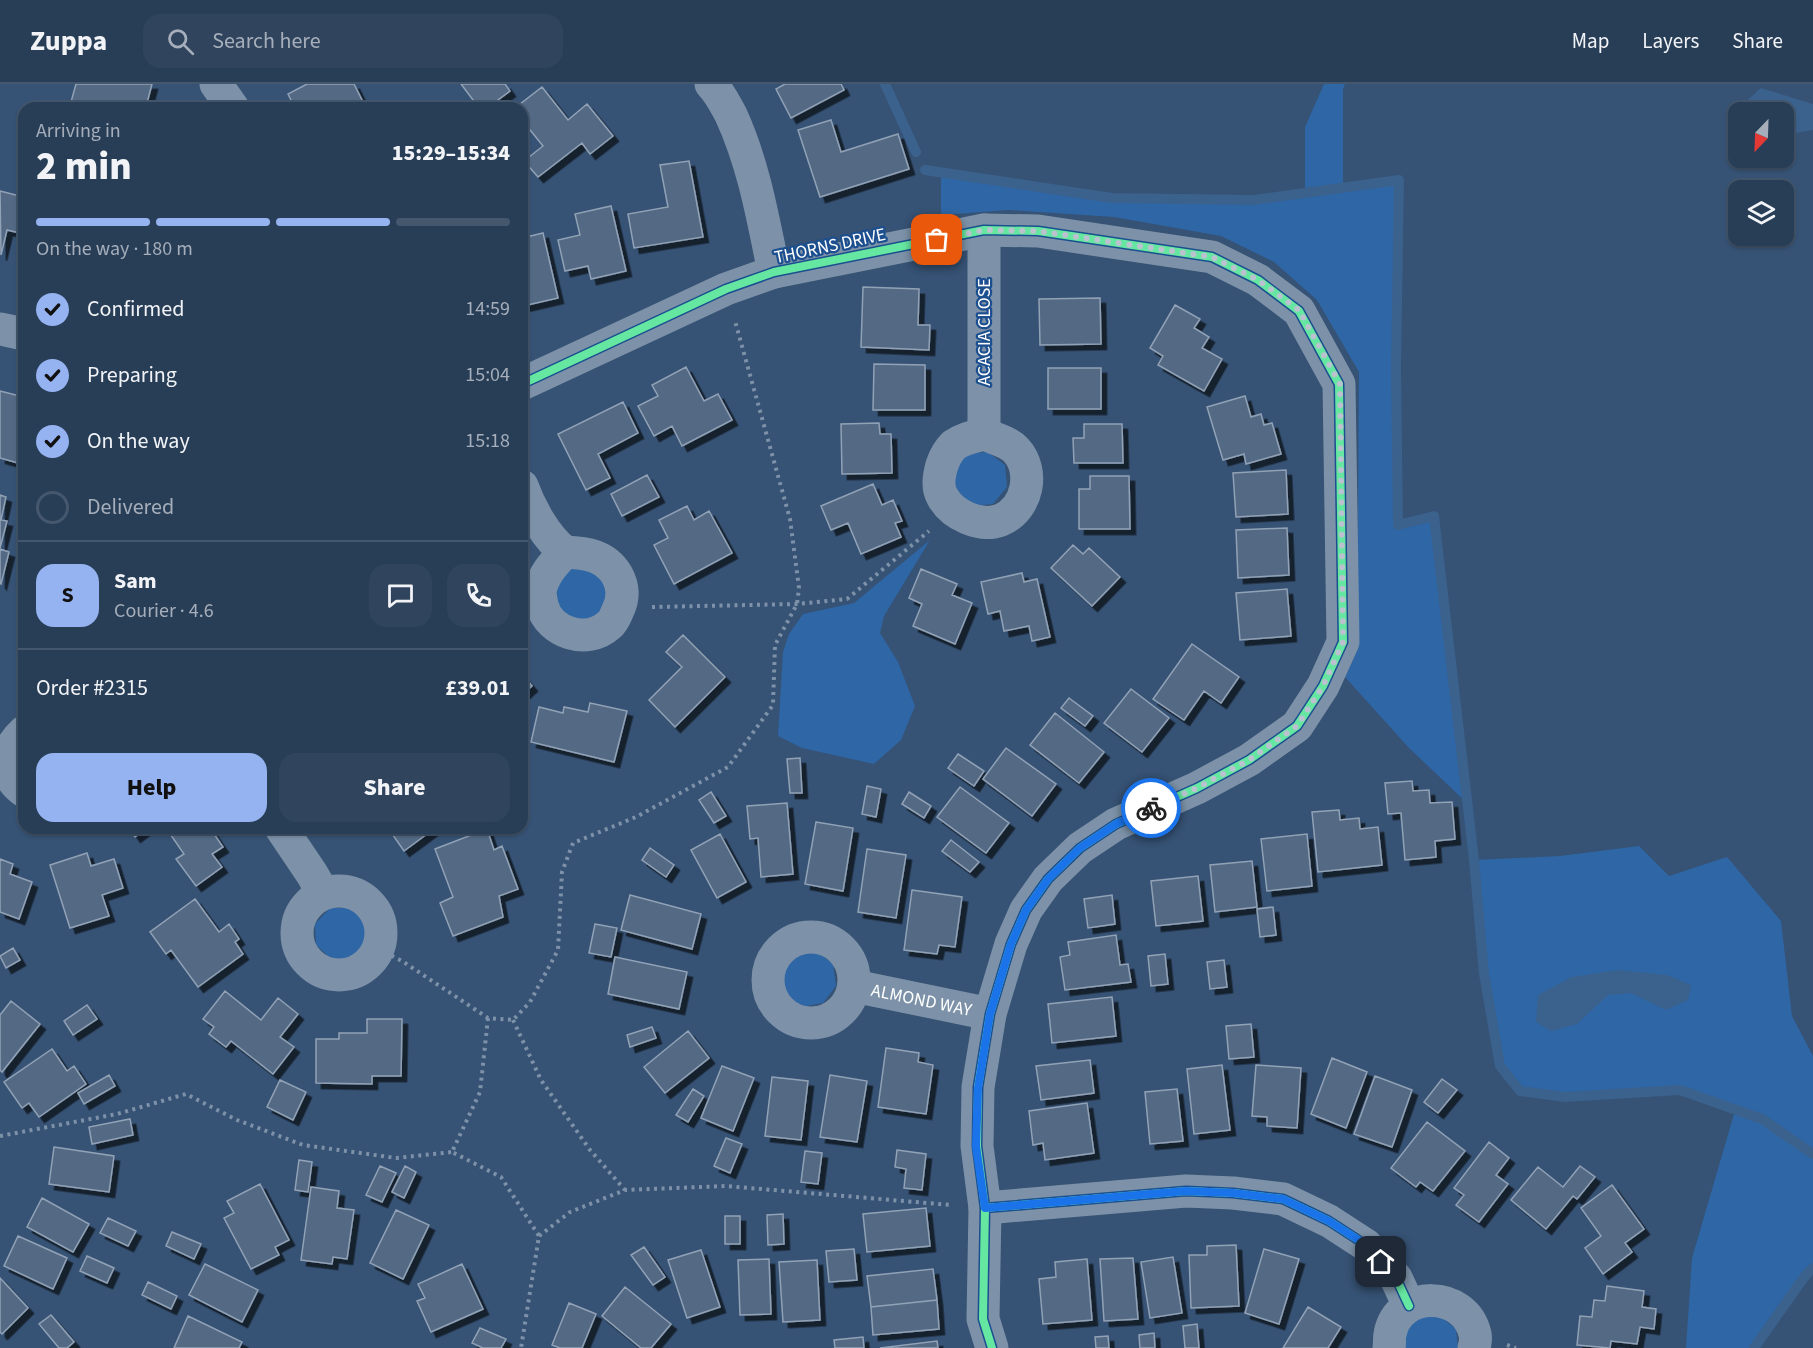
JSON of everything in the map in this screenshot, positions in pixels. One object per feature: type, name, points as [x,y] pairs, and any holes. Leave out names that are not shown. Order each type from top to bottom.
[{"type":"street","points":[[216,84],[229,102]]},
{"type":"street","points":[[711,84],[720,93],[740,135],[754,180],[774,272]]},
{"type":"street","name":"THORNS DRIVE","points":[[528,381],[726,289],[774,272],[984,230],[1038,231],[1212,257],[1258,280],[1299,310],[1340,384],[1343,642],[1323,686],[1297,726],[1249,760],[1197,788],[1116,824],[1080,848],[1048,879],[1026,910],[1011,944],[990,1014],[978,1088],[976,1146],[985,1208],[983,1319],[992,1348]]},
{"type":"street","name":"ACACIA CLOSE","points":[[984,230],[984,434]]},
{"type":"street","points":[[0,329],[18,333]]},
{"type":"street","points":[[984,434],[1015,448],[1025,462],[1027,479],[1024,496],[1013,510],[1001,520],[982,522],[967,519],[955,510],[941,495],[939,477],[952,446],[967,438],[984,434]]},
{"type":"street","points":[[528,501],[558,547],[565,552],[598,557],[612,566],[620,580],[623,596],[619,609],[610,624],[597,633],[580,636],[565,631],[551,623],[543,608],[540,593],[545,578],[553,564],[565,552]]},
{"type":"street","points":[[18,737],[9,752],[8,764],[10,776],[18,787]]},
{"type":"street","points":[[285,834],[323,893]]},
{"type":"street","points":[[340,891],[355,893],[368,903],[378,916],[381,933],[378,949],[369,962],[355,972],[339,975],[322,972],[299,948],[297,932],[300,916],[309,903],[323,893],[340,891]]},
{"type":"street","name":"ALMOND WAY","points":[[854,986],[990,1014]]},
{"type":"street","points":[[985,1208],[1186,1191],[1233,1193],[1283,1199],[1329,1221],[1366,1245],[1396,1278],[1409,1306]]},
{"type":"street","points":[[1389,1348],[1390,1332],[1397,1318],[1409,1306],[1425,1300],[1442,1301],[1457,1307],[1468,1320],[1475,1335],[1474,1348]]},
{"type":"path","points":[[513,1020],[530,1002],[558,950],[562,872],[573,843],[636,817],[728,767],[773,705],[775,645],[797,604],[799,588],[790,519],[726,289]]},
{"type":"path","points":[[619,609],[797,604],[847,599],[955,510]]},
{"type":"path","points":[[378,949],[402,961],[488,1018],[513,1020]]},
{"type":"path","points":[[452,1152],[480,1092],[488,1018]]},
{"type":"path","points":[[513,1020],[541,1080],[590,1150],[625,1190]]},
{"type":"path","points":[[0,1136],[117,1114],[186,1094],[237,1120],[303,1145],[396,1158],[452,1152],[501,1178],[539,1236],[521,1348]]},
{"type":"path","points":[[539,1236],[570,1212],[625,1190],[726,1186],[985,1208]]},
{"type":"shaded area","points":[[1324,84],[1345,84],[1343,89],[1343,187],[1399,180],[1396,368],[1398,524],[1434,516],[1467,803],[1409,748],[1345,677],[1357,651],[1359,372],[1317,300],[1274,262],[1221,236],[1114,217],[1009,210],[941,215],[941,173],[1112,198],[1254,200],[1305,193],[1305,127]]},
{"type":"shaded area","points":[[1761,88],[1813,104],[1813,130],[1794,133],[1794,102],[1745,102]]},
{"type":"shaded area","points":[[988,452],[1005,465],[1007,487],[993,504],[971,506],[954,492],[952,470],[966,453]]},
{"type":"shaded area","points":[[930,540],[884,616],[880,633],[898,662],[915,706],[901,740],[874,764],[802,748],[778,736],[783,652],[789,634],[803,614],[854,603]]},
{"type":"shaded area","points":[[568,568],[591,568],[607,583],[607,606],[592,621],[570,622],[553,607],[553,584]]},
{"type":"shaded area","points":[[1639,846],[1669,876],[1727,857],[1781,921],[1792,1016],[1813,1056],[1813,1268],[1754,1348],[1686,1348],[1692,1258],[1734,1114],[1679,1090],[1565,1097],[1520,1091],[1500,1066],[1484,974],[1474,860],[1560,856]]},
{"type":"shaded area","points":[[330,908],[351,908],[367,922],[367,943],[352,959],[331,959],[316,945],[315,924]]},
{"type":"shaded area","points":[[815,950],[833,964],[836,986],[823,1003],[801,1007],[783,994],[779,971],[793,953]]},
{"type":"shaded area","points":[[1618,970],[1667,975],[1691,985],[1688,1000],[1666,1010],[1631,993],[1608,995],[1577,1024],[1551,1031],[1536,1022],[1538,995],[1572,977]]},
{"type":"shaded area","points":[[1439,1315],[1456,1329],[1458,1348],[1404,1348],[1403,1333],[1417,1316]]},
{"type":"building","points":[[76,84],[152,84],[147,102],[71,102]]},
{"type":"building","points":[[307,84],[354,84],[363,102],[292,102],[288,94]]},
{"type":"building","points":[[461,84],[505,84],[510,91],[495,102],[474,102]]},
{"type":"building","points":[[785,84],[841,84],[844,90],[791,118],[776,89]]},
{"type":"building","points":[[542,87],[568,120],[587,104],[613,136],[590,154],[582,143],[538,177],[528,166],[528,158],[543,146],[528,127],[528,102],[523,102]]},
{"type":"building","points":[[831,120],[841,152],[898,134],[909,169],[820,197],[798,130]]},
{"type":"building","points":[[689,161],[703,237],[634,248],[628,214],[668,207],[660,165]]},
{"type":"building","points":[[0,191],[18,196],[18,233],[7,230],[1,255]]},
{"type":"building","points":[[611,206],[626,271],[591,279],[588,266],[565,271],[558,240],[580,235],[575,214]]},
{"type":"building","points":[[543,233],[558,298],[528,305],[528,237]]},
{"type":"building","points":[[863,287],[919,289],[918,325],[930,325],[929,350],[861,347]]},
{"type":"building","points":[[1100,298],[1101,344],[1040,345],[1039,299]]},
{"type":"building","points":[[1175,305],[1200,319],[1194,328],[1209,337],[1202,348],[1222,359],[1204,391],[1158,365],[1163,356],[1150,348]]},
{"type":"building","points":[[874,364],[925,365],[925,410],[873,410]]},
{"type":"building","points":[[686,367],[704,401],[718,394],[732,420],[682,446],[672,426],[654,436],[638,406],[658,396],[652,385]]},
{"type":"building","points":[[1048,368],[1101,368],[1101,409],[1048,409]]},
{"type":"building","points":[[0,391],[18,396],[18,463],[0,458]]},
{"type":"building","points":[[1245,396],[1251,417],[1261,414],[1264,425],[1272,423],[1281,454],[1246,464],[1244,454],[1223,460],[1207,407]]},
{"type":"building","points":[[623,402],[638,433],[598,454],[610,478],[586,490],[558,434]]},
{"type":"building","points":[[879,423],[880,434],[891,434],[892,473],[842,474],[841,424]]},
{"type":"building","points":[[1084,424],[1122,424],[1123,463],[1074,463],[1073,438],[1084,438]]},
{"type":"building","points":[[1286,470],[1288,514],[1236,517],[1233,473]]},
{"type":"building","points":[[647,475],[659,497],[622,516],[611,494]]},
{"type":"building","points":[[1090,476],[1129,476],[1130,529],[1079,529],[1079,489],[1090,489]]},
{"type":"building","points":[[873,484],[882,505],[893,500],[902,521],[895,523],[901,537],[861,554],[848,523],[831,530],[821,506]]},
{"type":"building","points":[[0,495],[6,497],[1,520],[7,521],[0,548]]},
{"type":"building","points":[[687,506],[694,520],[709,511],[732,553],[674,584],[654,545],[668,538],[659,520]]},
{"type":"building","points":[[1287,528],[1289,575],[1238,578],[1236,530]]},
{"type":"building","points":[[1073,545],[1083,554],[1089,548],[1120,577],[1092,606],[1051,568]]},
{"type":"building","points":[[0,549],[9,552],[1,584],[0,583]]},
{"type":"building","points":[[921,569],[957,584],[952,595],[972,603],[955,644],[913,626],[922,604],[909,598]]},
{"type":"building","points":[[1022,573],[1024,582],[1037,579],[1050,637],[1032,641],[1029,626],[1004,631],[1000,611],[988,614],[981,582]]},
{"type":"building","points":[[1287,589],[1291,636],[1240,640],[1236,593]]},
{"type":"building","points":[[683,635],[725,677],[675,727],[649,700],[682,667],[666,652]]},
{"type":"building","points":[[1192,644],[1239,677],[1221,703],[1204,691],[1184,720],[1153,699]]},
{"type":"building","points":[[1131,689],[1169,718],[1142,752],[1104,723]]},
{"type":"building","points":[[1069,698],[1093,716],[1085,726],[1061,708]]},
{"type":"building","points":[[590,703],[627,711],[614,762],[531,742],[539,707],[563,713],[564,707],[588,712]]},
{"type":"building","points":[[1055,713],[1104,752],[1079,783],[1030,745]]},
{"type":"building","points":[[1006,748],[1056,784],[1032,816],[983,779]]},
{"type":"building","points":[[958,754],[984,771],[974,786],[948,768]]},
{"type":"building","points":[[800,758],[802,793],[790,793],[787,759]]},
{"type":"building","points":[[1412,781],[1413,791],[1429,790],[1430,803],[1452,802],[1455,839],[1435,841],[1436,857],[1405,860],[1401,813],[1388,814],[1385,783]]},
{"type":"building","points":[[867,786],[881,789],[876,817],[862,814]]},
{"type":"building","points":[[960,787],[1009,823],[986,853],[937,817]]},
{"type":"building","points":[[711,792],[726,816],[714,823],[699,800]]},
{"type":"building","points":[[909,792],[931,806],[924,818],[902,804]]},
{"type":"building","points":[[787,803],[793,874],[761,877],[758,838],[750,839],[747,806]]},
{"type":"building","points":[[1339,810],[1340,820],[1359,818],[1360,829],[1378,827],[1382,865],[1318,872],[1312,812]]},
{"type":"building","points":[[816,822],[853,828],[843,891],[805,884]]},
{"type":"building","points":[[170,834],[214,834],[223,847],[212,854],[222,867],[196,886],[176,859],[184,854]]},
{"type":"building","points":[[392,834],[427,834],[404,851]]},
{"type":"building","points":[[474,834],[489,834],[494,850],[502,846],[518,889],[499,896],[503,917],[453,936],[440,903],[453,897],[435,849]]},
{"type":"building","points":[[720,834],[746,882],[717,898],[691,850]]},
{"type":"building","points":[[1307,834],[1312,886],[1267,891],[1261,839]]},
{"type":"building","points":[[951,840],[979,862],[970,872],[942,851]]},
{"type":"building","points":[[650,848],[674,865],[666,877],[642,860]]},
{"type":"building","points":[[867,849],[906,855],[896,918],[858,912]]},
{"type":"building","points":[[87,853],[91,866],[114,859],[123,888],[102,895],[109,916],[70,928],[50,865]]},
{"type":"building","points":[[0,859],[13,864],[10,874],[32,882],[19,919],[0,912]]},
{"type":"building","points":[[1252,861],[1257,907],[1215,912],[1210,865]]},
{"type":"building","points":[[1198,876],[1203,921],[1156,926],[1151,881]]},
{"type":"building","points":[[912,890],[962,897],[955,947],[939,945],[937,954],[904,950]]},
{"type":"building","points":[[630,895],[701,914],[692,949],[621,930]]},
{"type":"building","points":[[1112,895],[1115,924],[1088,928],[1084,899]]},
{"type":"building","points":[[195,899],[219,932],[229,924],[239,939],[235,942],[243,954],[198,987],[171,950],[166,954],[150,932]]},
{"type":"building","points":[[1273,907],[1276,935],[1260,937],[1257,909]]},
{"type":"building","points":[[595,924],[617,928],[611,957],[589,953]]},
{"type":"building","points":[[1116,935],[1120,965],[1128,964],[1131,982],[1065,990],[1060,957],[1070,955],[1068,942]]},
{"type":"building","points":[[13,948],[20,960],[6,968],[0,956]]},
{"type":"building","points":[[1165,954],[1168,984],[1151,986],[1148,956]]},
{"type":"building","points":[[615,957],[687,972],[679,1009],[608,994]]},
{"type":"building","points":[[1224,960],[1227,987],[1210,989],[1207,962]]},
{"type":"building","points":[[225,991],[261,1020],[278,998],[298,1014],[280,1037],[294,1047],[273,1074],[231,1041],[226,1047],[209,1034],[214,1027],[203,1019]]},
{"type":"building","points":[[1112,997],[1116,1036],[1052,1043],[1048,1004]]},
{"type":"building","points":[[11,1001],[40,1024],[2,1072],[0,1070],[0,1015]]},
{"type":"building","points":[[87,1005],[97,1019],[73,1035],[64,1021]]},
{"type":"building","points":[[367,1019],[402,1019],[401,1076],[372,1076],[372,1084],[316,1083],[316,1039],[339,1039],[339,1033],[367,1033]]},
{"type":"building","points":[[1251,1024],[1254,1057],[1229,1059],[1226,1026]]},
{"type":"building","points":[[652,1027],[656,1038],[630,1047],[627,1035]]},
{"type":"building","points":[[688,1031],[709,1058],[665,1093],[644,1067]]},
{"type":"building","points":[[886,1048],[919,1053],[918,1062],[933,1065],[926,1114],[878,1107]]},
{"type":"building","points":[[52,1049],[67,1071],[74,1066],[86,1084],[39,1117],[29,1103],[22,1108],[4,1082]]},
{"type":"building","points":[[1332,1058],[1367,1072],[1346,1128],[1311,1114]]},
{"type":"building","points":[[1090,1060],[1094,1093],[1041,1100],[1036,1066]]},
{"type":"building","points":[[1222,1065],[1230,1130],[1194,1134],[1187,1069]]},
{"type":"building","points":[[1256,1065],[1301,1068],[1297,1128],[1267,1126],[1267,1117],[1252,1116]]},
{"type":"building","points":[[722,1066],[754,1078],[733,1131],[701,1118]]},
{"type":"building","points":[[109,1075],[115,1086],[84,1104],[78,1093]]},
{"type":"building","points":[[830,1075],[867,1081],[857,1142],[820,1137]]},
{"type":"building","points":[[1375,1076],[1412,1090],[1392,1147],[1354,1134]]},
{"type":"building","points":[[772,1077],[808,1081],[801,1140],[765,1136]]},
{"type":"building","points":[[1442,1079],[1457,1090],[1438,1113],[1424,1102]]},
{"type":"building","points":[[280,1080],[306,1092],[293,1120],[267,1107]]},
{"type":"building","points":[[693,1089],[704,1096],[688,1122],[676,1115]]},
{"type":"building","points":[[1177,1089],[1183,1141],[1150,1144],[1145,1092]]},
{"type":"building","points":[[1087,1103],[1094,1153],[1045,1160],[1043,1143],[1033,1145],[1029,1111]]},
{"type":"building","points":[[130,1119],[133,1135],[92,1144],[89,1127]]},
{"type":"building","points":[[1427,1122],[1465,1151],[1433,1191],[1420,1182],[1416,1187],[1391,1168]]},
{"type":"building","points":[[726,1138],[742,1144],[730,1173],[714,1166]]},
{"type":"building","points":[[1489,1142],[1509,1158],[1496,1175],[1508,1184],[1479,1222],[1456,1205],[1464,1195],[1454,1188]]},
{"type":"building","points":[[54,1147],[114,1156],[109,1192],[49,1184]]},
{"type":"building","points":[[897,1150],[926,1154],[922,1190],[904,1188],[906,1169],[895,1167]]},
{"type":"building","points":[[805,1151],[822,1153],[818,1184],[801,1182]]},
{"type":"building","points":[[299,1160],[312,1162],[308,1192],[295,1190]]},
{"type":"building","points":[[380,1166],[396,1173],[382,1202],[366,1195]]},
{"type":"building","points":[[405,1166],[416,1172],[404,1198],[392,1192]]},
{"type":"building","points":[[1580,1166],[1595,1177],[1577,1199],[1573,1196],[1546,1229],[1511,1200],[1538,1167],[1563,1187]]},
{"type":"building","points":[[260,1184],[289,1240],[275,1247],[279,1255],[251,1269],[224,1218],[234,1213],[227,1201]]},
{"type":"building","points":[[1612,1185],[1644,1229],[1625,1243],[1632,1252],[1603,1274],[1585,1248],[1601,1236],[1581,1208]]},
{"type":"building","points":[[311,1187],[339,1191],[337,1208],[354,1210],[347,1259],[333,1257],[332,1264],[301,1260]]},
{"type":"building","points":[[42,1198],[89,1224],[73,1252],[27,1227]]},
{"type":"building","points":[[926,1208],[930,1246],[867,1252],[863,1214]]},
{"type":"building","points":[[396,1210],[429,1225],[403,1279],[370,1263]]},
{"type":"building","points":[[783,1214],[784,1244],[768,1245],[767,1215]]},
{"type":"building","points":[[725,1216],[740,1216],[740,1244],[725,1244]]},
{"type":"building","points":[[108,1218],[136,1231],[128,1246],[100,1233]]},
{"type":"building","points":[[172,1232],[201,1244],[194,1259],[166,1246]]},
{"type":"building","points":[[18,1236],[67,1258],[53,1289],[4,1266]]},
{"type":"building","points":[[1236,1245],[1239,1306],[1191,1308],[1189,1255],[1207,1255],[1207,1246]]},
{"type":"building","points":[[644,1247],[665,1277],[653,1285],[631,1255]]},
{"type":"building","points":[[854,1249],[857,1280],[829,1282],[826,1251]]},
{"type":"building","points":[[1264,1249],[1299,1259],[1279,1324],[1245,1313]]},
{"type":"building","points":[[701,1250],[720,1307],[687,1318],[668,1260]]},
{"type":"building","points":[[87,1256],[114,1268],[107,1283],[80,1271]]},
{"type":"building","points":[[1173,1257],[1182,1313],[1150,1318],[1141,1262]]},
{"type":"building","points":[[1133,1258],[1138,1319],[1104,1321],[1100,1259]]},
{"type":"building","points":[[769,1259],[771,1314],[740,1315],[738,1260]]},
{"type":"building","points":[[1087,1259],[1092,1320],[1043,1324],[1039,1279],[1056,1277],[1055,1262]]},
{"type":"building","points":[[817,1260],[820,1320],[783,1322],[779,1262]]},
{"type":"building","points":[[205,1264],[258,1290],[242,1322],[189,1295]]},
{"type":"building","points":[[462,1264],[483,1309],[431,1332],[417,1301],[425,1298],[418,1284]]},
{"type":"building","points":[[933,1269],[937,1300],[871,1307],[867,1276]]},
{"type":"building","points":[[0,1278],[28,1308],[2,1334],[0,1332]]},
{"type":"building","points":[[148,1282],[177,1296],[171,1309],[142,1295]]},
{"type":"building","points":[[1607,1286],[1644,1291],[1642,1307],[1656,1309],[1654,1329],[1640,1327],[1637,1344],[1611,1341],[1610,1348],[1577,1345],[1580,1316],[1592,1317],[1594,1300],[1605,1301]]},
{"type":"building","points":[[625,1287],[671,1324],[651,1348],[641,1348],[602,1316]]},
{"type":"building","points":[[937,1300],[939,1329],[873,1335],[871,1307]]},
{"type":"building","points":[[569,1303],[596,1314],[582,1348],[560,1348],[552,1345]]},
{"type":"building","points":[[1308,1307],[1341,1327],[1328,1348],[1283,1348]]},
{"type":"building","points":[[51,1315],[74,1342],[67,1348],[59,1348],[39,1324]]},
{"type":"building","points":[[188,1316],[242,1342],[239,1348],[174,1348]]},
{"type":"building","points":[[1197,1324],[1199,1348],[1185,1348],[1183,1326]]},
{"type":"building","points":[[480,1328],[506,1339],[501,1348],[483,1348],[472,1343]]},
{"type":"building","points":[[1154,1333],[1155,1348],[1140,1348],[1139,1335]]},
{"type":"building","points":[[1108,1336],[1109,1348],[1096,1348],[1095,1337]]},
{"type":"building","points":[[863,1337],[864,1348],[835,1348],[834,1340]]},
{"type":"building","points":[[937,1341],[938,1348],[880,1348]]},
{"type":"waterway","points":[[885,84],[916,152]]},
{"type":"waterway","points":[[925,170],[1112,198],[1254,200],[1399,180],[1396,368],[1398,525],[1434,516],[1474,860],[1484,974],[1500,1066],[1520,1091],[1565,1097],[1680,1090],[1762,1119],[1813,1154]]},
{"type":"waterway","points":[[1754,1348],[1813,1268]]},
{"type":"cycle path","points":[[528,381],[726,289],[774,272],[984,230],[1038,231],[1212,257],[1258,280],[1299,311],[1339,384],[1343,642],[1323,686],[1297,726],[1249,760],[1197,788],[1116,824],[1080,848],[1048,879],[1026,910],[1011,944],[990,1014],[978,1087],[977,1146],[985,1208],[983,1319],[992,1348]]},
{"type":"cycle path","points":[[985,1208],[1186,1191],[1233,1193],[1283,1199],[1329,1221],[1366,1245],[1396,1278],[1409,1306]]},
{"type":"way so far","points":[[937,240],[984,230],[1038,231],[1212,257],[1258,280],[1299,310],[1340,384],[1343,642],[1323,686],[1297,726],[1249,760],[1197,788],[1151,808]]},
{"type":"route","points":[[1151,808],[1116,824],[1080,848],[1048,879],[1026,910],[1011,944],[990,1014],[978,1088],[976,1146],[985,1208],[1186,1191],[1233,1193],[1283,1199],[1329,1221],[1366,1245],[1381,1262]]}]
